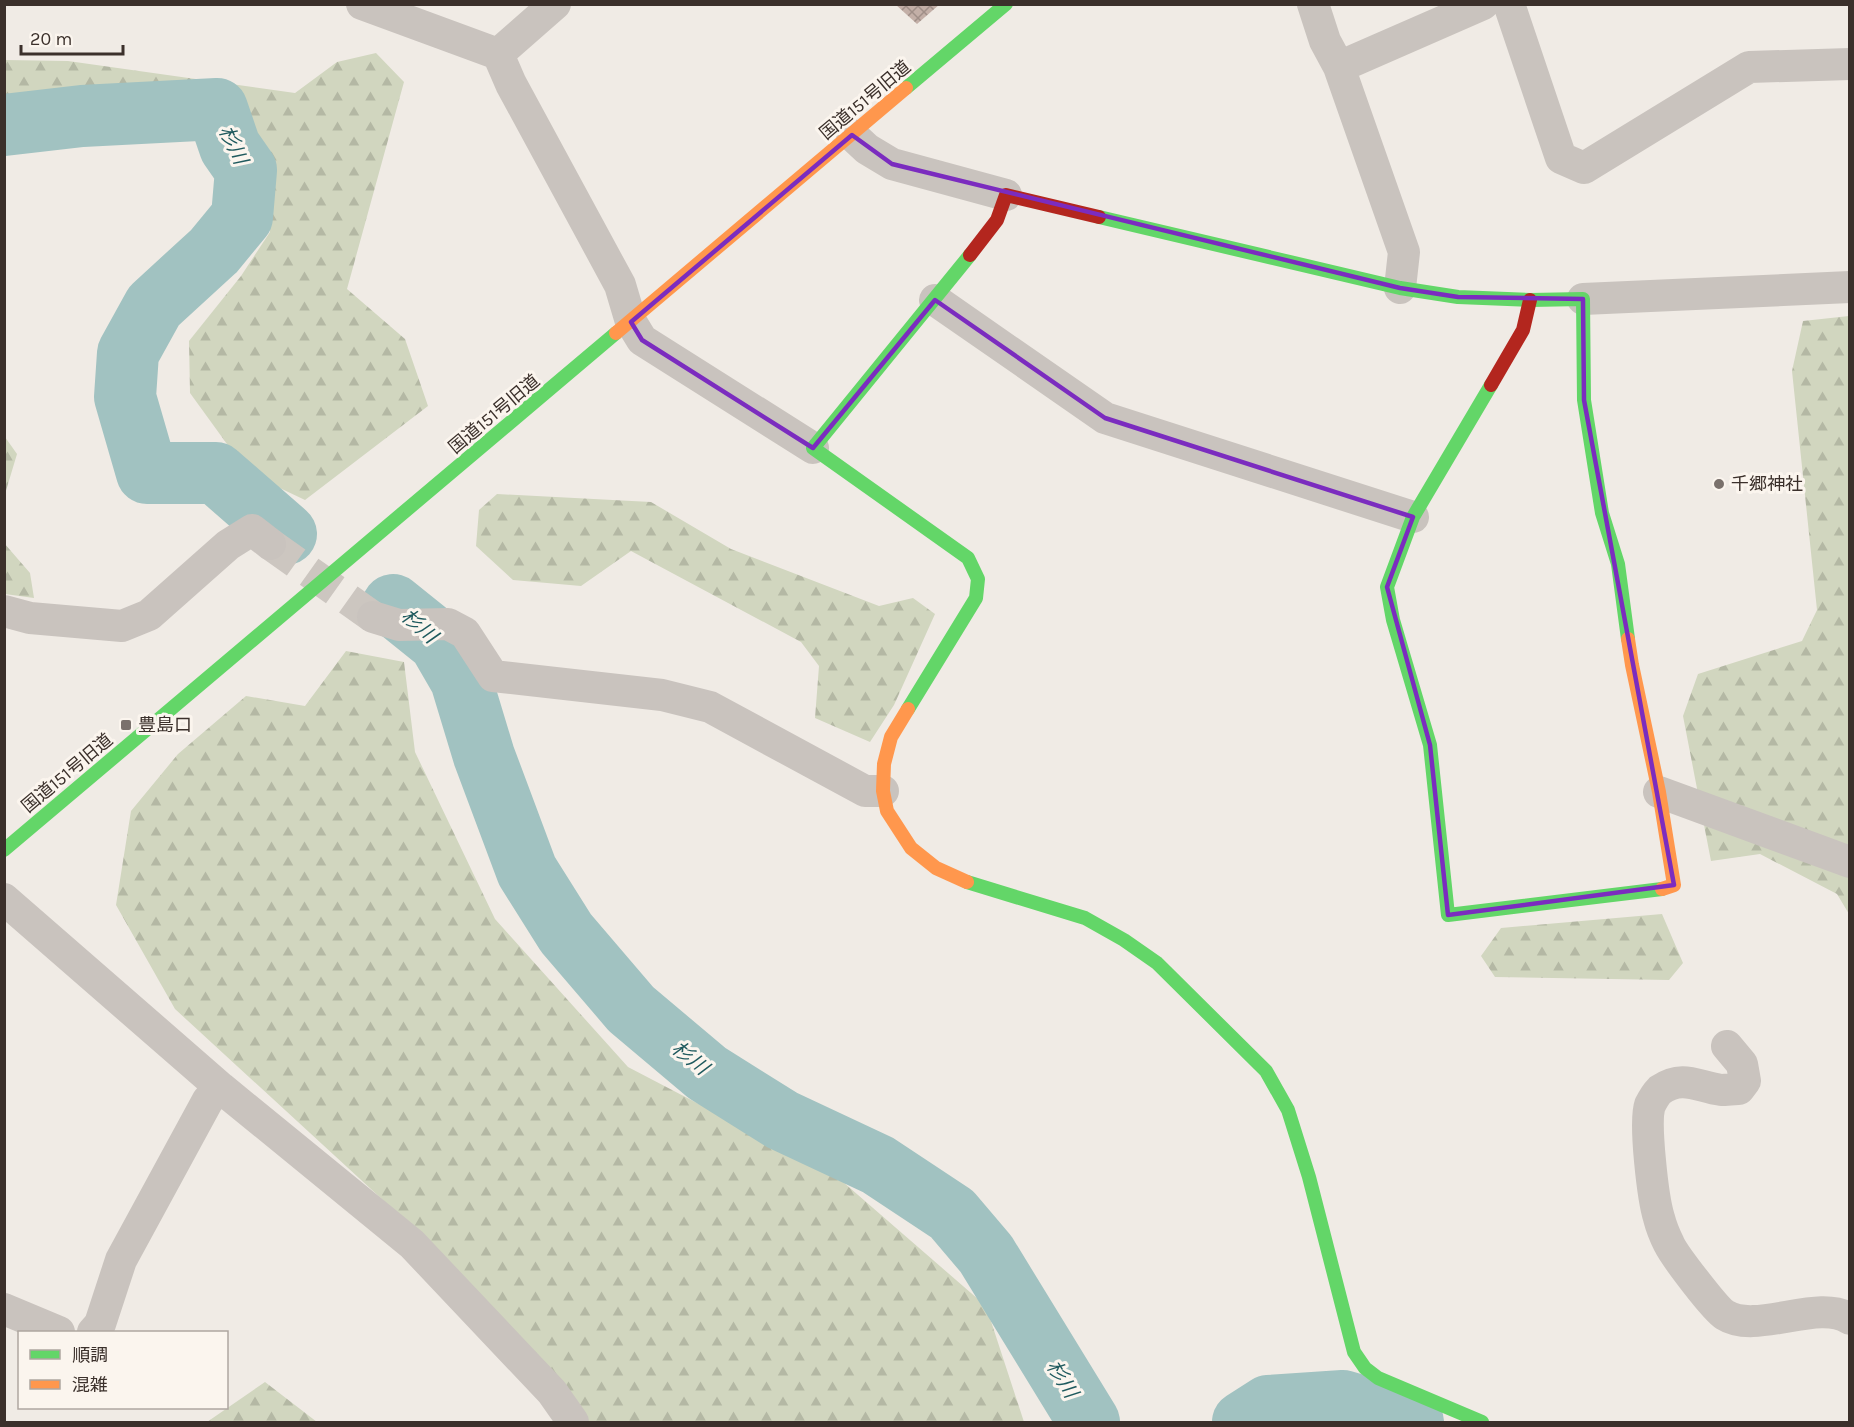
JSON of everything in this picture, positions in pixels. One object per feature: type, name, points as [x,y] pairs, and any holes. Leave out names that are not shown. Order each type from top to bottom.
[{"type":"street","points":[[362,4],[498,54],[511,84],[620,285],[631,322],[642,340],[813,448],[968,558],[978,579],[976,598],[891,736],[884,764],[883,791],[887,811],[911,848],[936,868],[976,886],[1084,918],[1125,940],[1157,963],[1266,1071],[1288,1110],[1309,1176],[1354,1352],[1365,1368],[1378,1378],[1482,1422]]},
{"type":"street","points":[[498,54],[555,4]]},
{"type":"street","name":"国道151号旧道","points":[[4,850],[1006,4]]},
{"type":"street","points":[[1313,4],[1325,41],[1339,67],[1404,252],[1400,288]]},
{"type":"street","points":[[1339,67],[1483,4]]},
{"type":"street","points":[[1509,4],[1561,158],[1584,168],[1749,67],[1850,64]]},
{"type":"street","points":[[852,135],[867,150],[892,164],[1006,195],[1400,288],[1458,297],[1530,300],[1583,299],[1850,287]]},
{"type":"street","points":[[813,448],[935,300],[997,220],[1006,195]]},
{"type":"street","points":[[1530,300],[1523,330],[1413,517],[1387,587],[1393,620],[1430,745],[1448,915],[1655,891],[1674,885],[1659,792],[1632,665],[1618,564],[1602,513],[1584,400],[1583,299]]},
{"type":"street","points":[[935,300],[1106,418],[1413,517]]},
{"type":"street","points":[[4,611],[30,618],[122,626],[149,615],[228,545],[252,530],[270,544]]},
{"type":"street","points":[[386,621],[448,624],[465,633],[493,676],[662,695],[710,707],[856,787],[865,791],[883,791]]},
{"type":"street","points":[[1659,792],[1850,862]]},
{"type":"street","points":[[4,899],[221,1088],[412,1244],[552,1392],[573,1422]]},
{"type":"street","points":[[1727,1046],[1742,1064],[1745,1081],[1739,1089],[1722,1090],[1693,1082],[1676,1082],[1658,1091],[1650,1105],[1647,1130],[1658,1216],[1670,1246],[1710,1300],[1725,1315],[1742,1321],[1824,1313],[1850,1319]]},
{"type":"street","points":[[94,1331],[100,1324],[121,1260],[208,1100],[221,1088]]},
{"type":"street","points":[[4,1309],[57,1331]]},
{"type":"highlighted area","points":[[852,135],[892,164],[1400,288],[1458,297],[1583,299],[1584,400],[1674,885],[1448,915],[1430,745],[1387,587],[1413,517],[1105,418],[935,300],[813,448],[642,340],[631,322]]},
{"type":"green space","points":[[376,53],[404,82],[347,289],[405,339],[428,406],[305,500],[248,473],[190,393],[189,341],[241,276],[270,232],[266,167],[251,117],[206,96],[5,110],[5,60],[68,61],[295,93],[337,62]]},
{"type":"green space","points":[[1849,316],[1849,914],[1837,894],[1760,854],[1711,861],[1683,716],[1698,674],[1802,641],[1817,610],[1792,371],[1803,321]]},
{"type":"green space","points":[[5,437],[17,454],[5,494]]},
{"type":"green space","points":[[497,494],[651,502],[731,549],[879,606],[913,598],[935,614],[894,705],[870,742],[815,718],[819,666],[801,642],[631,551],[581,586],[513,580],[476,546],[479,510]]},
{"type":"green space","points":[[4,543],[30,573],[34,598],[5,594]]},
{"type":"green space","points":[[346,651],[404,662],[415,752],[495,919],[628,1067],[835,1175],[986,1306],[1024,1422],[577,1422],[422,1236],[175,1009],[116,905],[131,811],[178,754],[246,696],[305,706]]},
{"type":"green space","points":[[1662,914],[1683,963],[1669,980],[1495,977],[1481,956],[1501,928]]},
{"type":"green space","points":[[265,1382],[317,1422],[207,1422]]},
{"type":"building","points":[[895,4],[940,4],[917,24]]},
{"type":"waterway","name":"杉川","points":[[4,125],[82,116],[217,109],[230,147],[246,170],[242,217],[214,251],[154,306],[128,353],[125,397],[147,473],[216,473],[286,534]]},
{"type":"waterway","name":"杉川","points":[[393,605],[439,642],[461,680],[484,756],[527,871],[566,933],[631,1009],[707,1073],[782,1120],[878,1165],[952,1214],[986,1254],[1089,1422]]},
{"type":"waterway","name":"杉川","points":[[1243,1422],[1268,1406],[1343,1401],[1413,1422]]},
{"type":"tunnel","points":[[270,544],[373,617]]},
{"type":"traffic: fast","points":[[906,88],[1006,4]]},
{"type":"traffic: fast","points":[[1099,217],[1400,288],[1458,297],[1530,300],[1583,299],[1584,400],[1602,513],[1618,564],[1628,639]]},
{"type":"traffic: fast","points":[[908,709],[976,598],[978,579],[968,558],[813,448],[970,255]]},
{"type":"traffic: fast","points":[[4,850],[616,333]]},
{"type":"traffic: fast","points":[[1491,385],[1413,517],[1387,587],[1393,620],[1430,745],[1448,915],[1662,889]]},
{"type":"traffic: fast","points":[[967,882],[1085,918],[1124,940],[1157,963],[1266,1071],[1288,1110],[1309,1177],[1354,1352],[1365,1368],[1378,1378],[1482,1422]]},
{"type":"traffic: slow","points":[[616,333],[906,88]]},
{"type":"traffic: slow","points":[[1628,639],[1659,792],[1674,885],[1662,889]]},
{"type":"traffic: slow","points":[[908,709],[891,737],[884,764],[883,791],[887,811],[911,848],[936,868],[967,882]]},
{"type":"traffic: jam","points":[[970,255],[997,220],[1006,195],[1099,217]]},
{"type":"traffic: jam","points":[[1491,385],[1523,330],[1530,300]]},
{"type":"place","name":"千郷神社","points":[[1719,484]]},
{"type":"place","name":"豊島口","points":[[126,725]]}]
